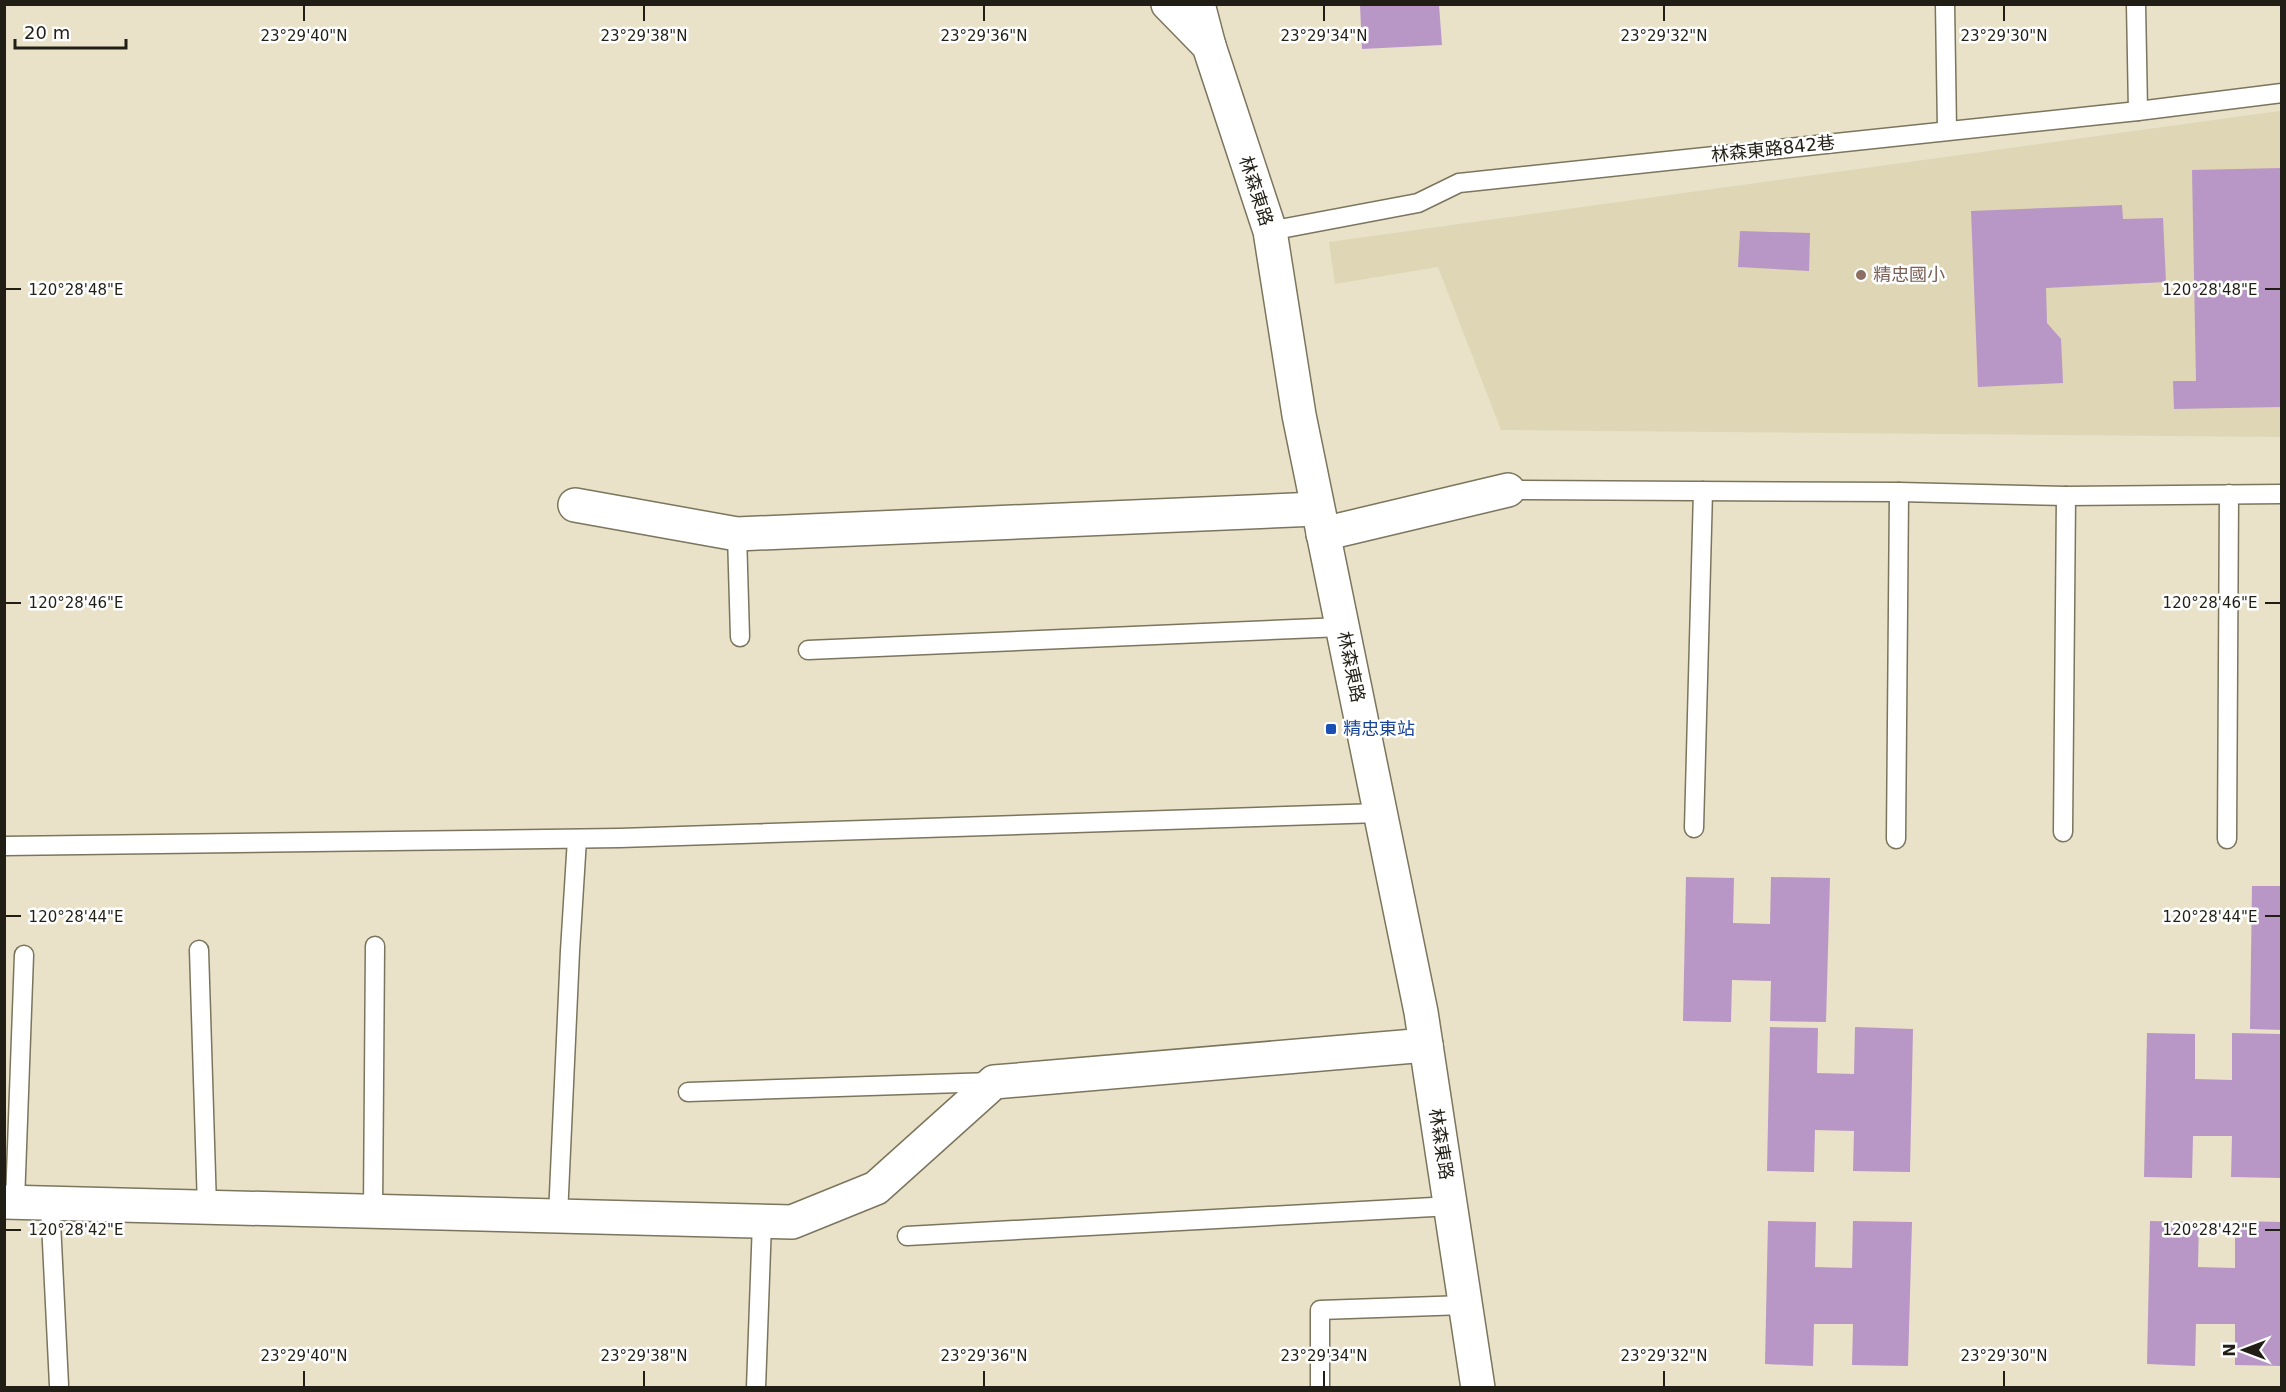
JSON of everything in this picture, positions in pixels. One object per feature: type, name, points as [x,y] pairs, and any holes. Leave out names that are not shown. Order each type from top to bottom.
[{"type":"street","name":"林森東路","points":[[1168,4],[1209,46],[1270,231],[1299,415],[1421,1012],[1478,1388]]},
{"type":"street","points":[[1198,4],[1209,46]]},
{"type":"street","points":[[575,506],[737,534],[1320,521],[1508,490]]},
{"type":"street","points":[[10,1202],[792,1222],[876,1188],[994,1082],[1426,1045]]},
{"type":"lane","points":[[1945,4],[1947,130]]},
{"type":"lane","points":[[2136,4],[2138,111]]},
{"type":"lane","name":"林森東路842巷","points":[[1270,231],[1418,204],[1459,183],[2138,111],[2282,93]]},
{"type":"lane","points":[[1508,490],[1899,492],[2066,496],[2282,494]]},
{"type":"lane","points":[[1694,828],[1703,491]]},
{"type":"lane","points":[[1896,839],[1899,492]]},
{"type":"lane","points":[[2227,839],[2229,494]]},
{"type":"lane","points":[[2063,832],[2066,496]]},
{"type":"lane","points":[[737,534],[740,637]]},
{"type":"lane","points":[[808,651],[1342,627]]},
{"type":"lane","points":[[4,846],[577,839],[1380,813]]},
{"type":"lane","points":[[558,1216],[577,839]]},
{"type":"lane","points":[[373,1212],[375,946]]},
{"type":"lane","points":[[199,950],[207,1207]]},
{"type":"lane","points":[[10,1202],[24,955]]},
{"type":"lane","points":[[688,1092],[994,1082]]},
{"type":"lane","points":[[50,1202],[59,1385]]},
{"type":"lane","points":[[907,1236],[1451,1206]]},
{"type":"lane","points":[[756,1388],[762,1222]]},
{"type":"lane","points":[[1320,1388],[1320,1310],[1466,1305]]},
{"type":"shaded area","name":"精忠國小","points":[[2282,112],[2281,437],[1501,430],[1438,267],[1335,284],[1329,242]]},
{"type":"building","points":[[1360,5],[1439,5],[1442,45],[1362,49]]},
{"type":"building","points":[[2282,168],[2282,407],[2174,409],[2173,381],[2196,381],[2192,170]]},
{"type":"building","points":[[2122,205],[2123,219],[2163,218],[2166,282],[2046,288],[2047,323],[2061,339],[2063,383],[1978,387],[1971,211]]},
{"type":"building","points":[[1740,231],[1810,233],[1809,271],[1738,267]]},
{"type":"building","points":[[1686,877],[1734,878],[1733,923],[1770,924],[1771,877],[1830,878],[1826,1022],[1770,1021],[1771,981],[1732,980],[1731,1022],[1683,1021]]},
{"type":"building","points":[[2252,886],[2282,886],[2282,1030],[2250,1029]]},
{"type":"building","points":[[1770,1027],[1818,1028],[1817,1073],[1854,1074],[1855,1027],[1913,1029],[1910,1172],[1853,1171],[1854,1131],[1815,1130],[1814,1172],[1767,1171]]},
{"type":"building","points":[[2147,1033],[2195,1034],[2195,1079],[2232,1080],[2232,1033],[2282,1034],[2282,1178],[2231,1177],[2232,1136],[2193,1136],[2192,1178],[2144,1177]]},
{"type":"building","points":[[1768,1221],[1816,1222],[1815,1267],[1852,1268],[1853,1221],[1912,1222],[1908,1366],[1852,1365],[1853,1324],[1814,1324],[1813,1366],[1765,1364]]},
{"type":"building","points":[[2150,1221],[2199,1222],[2198,1267],[2235,1268],[2235,1221],[2282,1222],[2282,1366],[2235,1365],[2235,1324],[2196,1324],[2195,1366],[2147,1364]]},
{"type":"place","name":"精忠國小","points":[[1861,275]]},
{"type":"place","name":"精忠東站","points":[[1331,729]]}]
